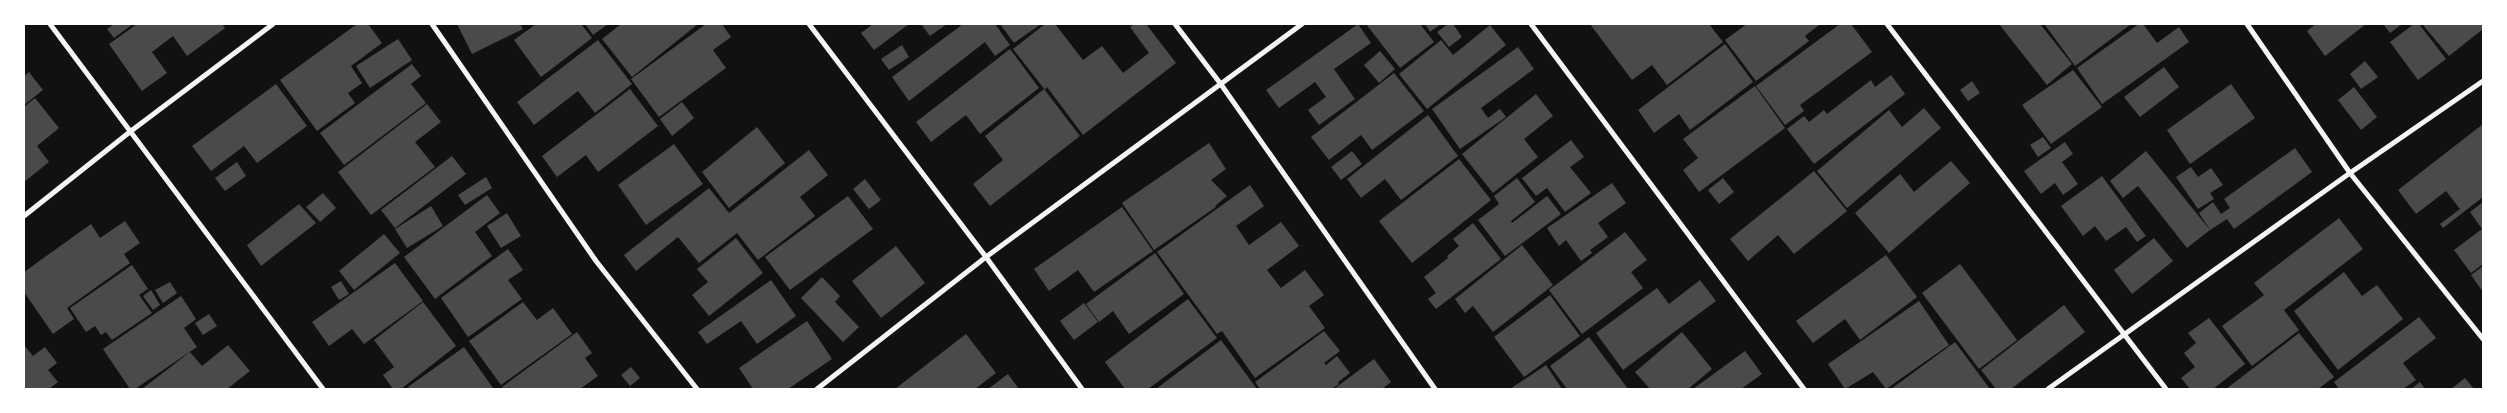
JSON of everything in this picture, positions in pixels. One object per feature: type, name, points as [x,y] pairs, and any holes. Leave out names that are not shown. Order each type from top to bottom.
[{"type":"street","points":[[50,24],[324,389]]},
{"type":"street","points":[[24,216],[131,131],[273,24]]},
{"type":"street","points":[[432,24],[596,260],[697,389]]},
{"type":"street","points":[[809,24],[986,257],[1082,389]]},
{"type":"street","points":[[1175,24],[1220,83],[1435,389]]},
{"type":"street","points":[[817,389],[986,257],[1302,24]]},
{"type":"street","points":[[1531,24],[1804,389]]},
{"type":"street","points":[[1887,24],[2166,389]]},
{"type":"street","points":[[2247,24],[2350,173],[2483,339]]},
{"type":"street","points":[[2048,389],[2350,173],[2483,82]]},
{"type":"building","points":[[114,24],[133,24],[114,38],[107,29]]},
{"type":"building","points":[[137,24],[222,24],[225,28],[187,56],[173,36],[152,52],[167,73],[142,91],[109,44]]},
{"type":"building","points":[[357,24],[368,24],[382,43],[351,66],[362,83],[348,93],[355,103],[317,131],[280,80]]},
{"type":"building","points":[[457,24],[520,24],[523,29],[472,54]]},
{"type":"building","points":[[536,24],[581,24],[592,38],[541,77],[514,40]]},
{"type":"building","points":[[585,24],[608,24],[593,35]]},
{"type":"building","points":[[621,24],[698,24],[632,77],[602,39]]},
{"type":"building","points":[[706,24],[722,24],[731,37],[713,50],[726,68],[659,117],[631,79]]},
{"type":"building","points":[[873,24],[909,24],[874,50],[861,33]]},
{"type":"building","points":[[921,24],[947,24],[930,36]]},
{"type":"building","points":[[963,24],[995,24],[1010,45],[995,56],[985,42],[909,101],[892,77]]},
{"type":"building","points":[[1000,24],[1041,24],[1014,43]]},
{"type":"building","points":[[1045,24],[1055,24],[1083,60],[1102,46],[1123,73],[1149,53],[1130,27],[1135,24],[1146,24],[1176,63],[1083,135],[1047,87],[1045,90],[1013,49]]},
{"type":"building","points":[[1358,24],[1371,43],[1334,69],[1355,99],[1319,125],[1308,110],[1326,97],[1315,82],[1279,108],[1266,90]]},
{"type":"building","points":[[1366,24],[1420,24],[1434,42],[1400,68]]},
{"type":"building","points":[[1425,24],[1441,24],[1430,32]]},
{"type":"building","points":[[1448,24],[1453,24],[1462,37],[1449,47],[1437,32]]},
{"type":"building","points":[[1590,24],[1709,24],[1723,42],[1667,85],[1652,65],[1632,80]]},
{"type":"building","points":[[1747,24],[1819,25],[1805,36],[1809,41],[1756,81],[1725,40]]},
{"type":"building","points":[[1840,24],[1851,24],[1872,52],[1800,105],[1804,111],[1785,125],[1756,86]]},
{"type":"building","points":[[1999,24],[2040,24],[2072,64],[2047,85]]},
{"type":"building","points":[[2131,24],[2075,66],[2045,25]]},
{"type":"building","points":[[2139,24],[2143,24],[2157,43],[2179,27],[2189,42],[2102,104],[2077,68]]},
{"type":"building","points":[[2316,24],[2366,24],[2325,56],[2307,31]]},
{"type":"building","points":[[2383,24],[2402,24],[2390,33]]},
{"type":"building","points":[[2414,24],[2419,24],[2446,59],[2418,80],[2390,42]]},
{"type":"building","points":[[2422,24],[2483,24],[2483,29],[2449,56]]},
{"type":"building","points":[[1490,25],[1506,45],[1427,109],[1399,74],[1441,40],[1453,55]]},
{"type":"building","points":[[398,39],[412,60],[370,88],[356,66]]},
{"type":"building","points":[[598,40],[632,84],[595,113],[578,91],[534,125],[517,102]]},
{"type":"building","points":[[1725,44],[1753,82],[1690,130],[1679,114],[1654,133],[1638,110]]},
{"type":"building","points":[[902,45],[909,57],[889,70],[881,59]]},
{"type":"building","points":[[1518,47],[1534,69],[1481,108],[1488,118],[1500,109],[1506,117],[1460,149],[1432,109]]},
{"type":"building","points":[[1010,49],[1039,88],[980,134],[966,115],[931,142],[916,122]]},
{"type":"building","points":[[1380,51],[1395,69],[1379,83],[1364,65]]},
{"type":"building","points":[[2365,61],[2378,77],[2361,89],[2350,74]]},
{"type":"building","points":[[412,64],[421,76],[411,84],[426,103],[344,165],[320,133]]},
{"type":"building","points":[[2164,67],[2179,87],[2140,117],[2124,97]]},
{"type":"building","points":[[2073,70],[2102,107],[2051,144],[2022,105]]},
{"type":"building","points":[[29,72],[43,90],[24,105],[24,76]]},
{"type":"building","points":[[1394,73],[1424,111],[1372,150],[1361,135],[1329,160],[1311,137]]},
{"type":"building","points":[[1891,75],[1905,94],[1814,164],[1787,129],[1804,116],[1809,122],[1824,110],[1827,114],[1871,80],[1875,87]]},
{"type":"building","points":[[1972,81],[1980,93],[1968,101],[1960,90]]},
{"type":"building","points":[[276,84],[307,126],[257,163],[244,146],[211,171],[192,146]]},
{"type":"building","points":[[2231,84],[2255,118],[2190,164],[2167,130]]},
{"type":"building","points":[[1755,86],[1785,128],[1699,192],[1683,170],[1698,158],[1683,139]]},
{"type":"building","points":[[2354,87],[2377,117],[2361,130],[2338,100]]},
{"type":"building","points":[[630,89],[658,126],[598,172],[586,155],[557,177],[542,156]]},
{"type":"building","points":[[1044,89],[1080,136],[990,206],[973,184],[1003,160],[985,136]]},
{"type":"building","points":[[1536,94],[1553,116],[1524,139],[1538,157],[1493,193],[1462,154]]},
{"type":"building","points":[[35,98],[59,128],[37,146],[49,162],[24,182],[24,107]]},
{"type":"building","points":[[682,102],[694,118],[672,136],[660,119]]},
{"type":"building","points":[[427,104],[441,122],[415,142],[435,167],[371,215],[338,172]]},
{"type":"building","points":[[1924,108],[1941,128],[1847,208],[1817,171],[1889,110],[1902,127]]},
{"type":"building","points":[[1428,115],[1458,156],[1401,200],[1385,179],[1361,198],[1347,179]]},
{"type":"building","points":[[2483,124],[2483,197],[2443,228],[2440,224],[2460,209],[2446,191],[2416,214],[2398,190]]},
{"type":"building","points":[[757,127],[785,163],[729,208],[702,172]]},
{"type":"building","points":[[2043,137],[2051,148],[2038,157],[2030,145]]},
{"type":"building","points":[[1571,140],[1584,157],[1570,167],[1591,193],[1565,212],[1547,188],[1536,196],[1522,178]]},
{"type":"building","points":[[2065,142],[2073,154],[2062,162],[2078,184],[2063,195],[2055,183],[2041,194],[2024,171]]},
{"type":"building","points":[[1209,143],[1226,169],[1211,180],[1227,196],[1216,207],[1154,250],[1122,203]]},
{"type":"building","points":[[674,144],[703,184],[646,225],[618,185]]},
{"type":"building","points":[[2295,148],[2312,172],[2234,229],[2227,219],[2210,230],[2199,213],[2213,202],[2221,214],[2230,208],[2224,199]]},
{"type":"building","points":[[809,150],[828,175],[800,197],[815,216],[758,260],[737,233],[699,263],[678,237],[636,271],[624,255],[709,188],[729,213]]},
{"type":"building","points":[[1352,151],[1362,164],[1341,180],[1331,167]]},
{"type":"building","points":[[2146,151],[2210,230],[2187,248],[2138,186],[2123,198],[2110,181]]},
{"type":"building","points":[[452,156],[466,174],[395,228],[381,210]]},
{"type":"building","points":[[1459,159],[1491,200],[1412,263],[1379,221]]},
{"type":"building","points":[[1951,161],[1970,183],[1889,253],[1855,213],[1900,174],[1914,192]]},
{"type":"building","points":[[237,162],[246,176],[225,191],[215,178]]},
{"type":"building","points":[[2191,167],[2198,177],[2211,168],[2223,185],[2210,193],[2214,199],[2198,209],[2176,177]]},
{"type":"building","points":[[1814,171],[1847,211],[1794,254],[1778,235],[1748,261],[1730,239]]},
{"type":"building","points":[[2102,176],[2146,236],[2137,242],[2126,227],[2106,241],[2095,226],[2083,236],[2061,206]]},
{"type":"building","points":[[486,177],[492,188],[465,205],[458,195]]},
{"type":"building","points":[[1517,178],[1535,202],[1511,221],[1512,223],[1547,196],[1561,214],[1505,256],[1478,220],[1499,204],[1494,196]]},
{"type":"building","points":[[1723,178],[1734,192],[1719,204],[1708,190]]},
{"type":"building","points":[[865,179],[881,200],[869,209],[853,189]]},
{"type":"building","points":[[1612,183],[1626,203],[1598,223],[1608,237],[1590,250],[1592,253],[1581,261],[1566,240],[1559,246],[1547,228]]},
{"type":"building","points":[[1250,185],[1264,206],[1236,226],[1249,245],[1281,222],[1299,246],[1267,270],[1281,288],[1305,270],[1324,295],[1309,306],[1325,328],[1255,378],[1222,331],[1217,334],[1157,252]]},
{"type":"building","points":[[323,193],[336,208],[320,222],[306,207]]},
{"type":"building","points":[[487,195],[500,213],[475,232],[492,256],[435,299],[404,257]]},
{"type":"building","points":[[848,196],[873,229],[790,290],[765,257]]},
{"type":"building","points":[[2483,202],[2483,264],[2471,273],[2454,250],[2482,229],[2470,212]]},
{"type":"building","points":[[299,204],[316,223],[261,266],[247,245]]},
{"type":"building","points":[[431,206],[443,226],[407,248],[395,229]]},
{"type":"building","points":[[1122,207],[1153,251],[1094,292],[1078,270],[1049,291],[1034,269]]},
{"type":"building","points":[[507,213],[521,236],[501,248],[487,226]]},
{"type":"building","points":[[2339,218],[2363,249],[2284,310],[2299,330],[2252,366],[2222,326],[2264,295],[2254,283]]},
{"type":"building","points":[[125,221],[140,243],[124,254],[130,263],[67,308],[74,319],[53,334],[24,292],[24,272],[91,224],[100,238]]},
{"type":"building","points":[[1473,223],[1501,259],[1436,309],[1428,299],[1436,293],[1424,277],[1448,258],[1447,256],[1459,246],[1453,239]]},
{"type":"building","points":[[1625,232],[1647,260],[1631,272],[1643,288],[1582,334],[1549,290]]},
{"type":"building","points":[[384,234],[400,253],[354,290],[339,271]]},
{"type":"building","points":[[736,238],[763,273],[709,316],[692,295],[708,282],[697,269]]},
{"type":"building","points":[[2154,238],[2173,261],[2132,294],[2114,270]]},
{"type":"building","points":[[1522,245],[1553,285],[1493,332],[1473,306],[1465,313],[1455,299]]},
{"type":"building","points":[[896,246],[925,283],[881,318],[852,281]]},
{"type":"building","points":[[508,249],[523,270],[508,280],[522,299],[468,337],[441,298]]},
{"type":"building","points":[[1155,253],[1184,294],[1129,334],[1113,311],[1099,322],[1086,304]]},
{"type":"building","points":[[1886,255],[1917,297],[1860,340],[1845,319],[1813,343],[1796,321]]},
{"type":"building","points":[[395,263],[423,301],[364,344],[352,329],[329,346],[312,322]]},
{"type":"building","points":[[1960,264],[2017,340],[1979,369],[1922,293]]},
{"type":"building","points":[[132,265],[148,289],[139,295],[152,313],[112,340],[106,332],[101,335],[95,326],[86,332],[70,308]]},
{"type":"building","points":[[2483,266],[2483,292],[2471,275]]},
{"type":"building","points":[[2344,272],[2362,296],[2377,285],[2403,319],[2338,370],[2294,311]]},
{"type":"building","points":[[822,277],[840,296],[835,302],[859,327],[843,342],[801,298]]},
{"type":"building","points":[[771,280],[796,316],[757,344],[741,321],[707,344],[698,332]]},
{"type":"building","points":[[1700,280],[1716,301],[1623,370],[1596,333],[1657,288],[1669,304]]},
{"type":"building","points":[[341,281],[349,294],[339,300],[331,287]]},
{"type":"building","points":[[170,282],[177,293],[163,303],[155,290]]},
{"type":"building","points":[[151,290],[160,305],[153,310],[143,296]]},
{"type":"building","points":[[1550,295],[1580,336],[1524,377],[1494,337]]},
{"type":"building","points":[[181,296],[196,319],[184,328],[197,347],[135,389],[130,389],[103,349]]},
{"type":"building","points":[[1188,299],[1217,338],[1148,389],[1125,389],[1105,362]]},
{"type":"building","points":[[1919,301],[1949,345],[1886,389],[1873,372],[1845,389],[1828,364]]},
{"type":"building","points":[[423,302],[456,346],[401,389],[393,389],[383,375],[394,367],[374,340]]},
{"type":"building","points":[[523,302],[537,320],[553,308],[572,334],[501,385],[469,341]]},
{"type":"building","points":[[1084,303],[1098,322],[1074,340],[1060,321]]},
{"type":"building","points":[[2064,305],[2085,332],[2011,389],[1996,389],[1981,370]]},
{"type":"building","points":[[209,314],[217,326],[203,335],[195,323]]},
{"type":"building","points":[[2419,317],[2436,338],[2403,363],[2416,380],[2403,389],[2339,389],[2334,382]]},
{"type":"building","points":[[2209,318],[2245,364],[2213,389],[2190,389],[2181,378],[2195,367],[2184,353],[2196,343],[2188,333]]},
{"type":"building","points":[[807,321],[832,359],[788,389],[753,389],[739,368]]},
{"type":"building","points":[[1324,331],[1340,351],[1324,363],[1326,365],[1337,356],[1350,373],[1338,382],[1339,384],[1332,389],[1260,389],[1255,382]]},
{"type":"building","points":[[577,332],[592,353],[585,358],[598,376],[580,389],[504,389],[502,387]]},
{"type":"building","points":[[1682,332],[1712,369],[1688,389],[1650,389],[1635,372]]},
{"type":"building","points":[[2299,333],[2334,377],[2318,389],[2226,389]]},
{"type":"building","points":[[966,334],[996,373],[975,389],[895,389]]},
{"type":"building","points":[[1589,337],[1628,389],[1567,389],[1550,366]]},
{"type":"building","points":[[1221,340],[1257,389],[1156,389]]},
{"type":"building","points":[[1955,342],[1990,389],[1891,389]]},
{"type":"building","points":[[24,345],[33,356],[45,347],[57,363],[48,370],[58,382],[49,389],[24,389]]},
{"type":"building","points":[[228,345],[250,371],[227,389],[142,389],[190,352],[202,366]]},
{"type":"building","points":[[464,347],[493,388],[410,389],[408,387]]},
{"type":"building","points":[[1745,351],[1762,374],[1741,389],[1693,389]]},
{"type":"building","points":[[1374,359],[1391,382],[1382,389],[1334,389]]},
{"type":"building","points":[[1546,365],[1562,389],[1510,389]]},
{"type":"building","points":[[631,367],[640,378],[630,386],[621,375]]},
{"type":"building","points":[[1008,374],[1019,389],[988,389]]},
{"type":"building","points":[[2465,378],[2474,389],[2451,389]]},
{"type":"building","points":[[2420,382],[2425,389],[2411,389]]}]
